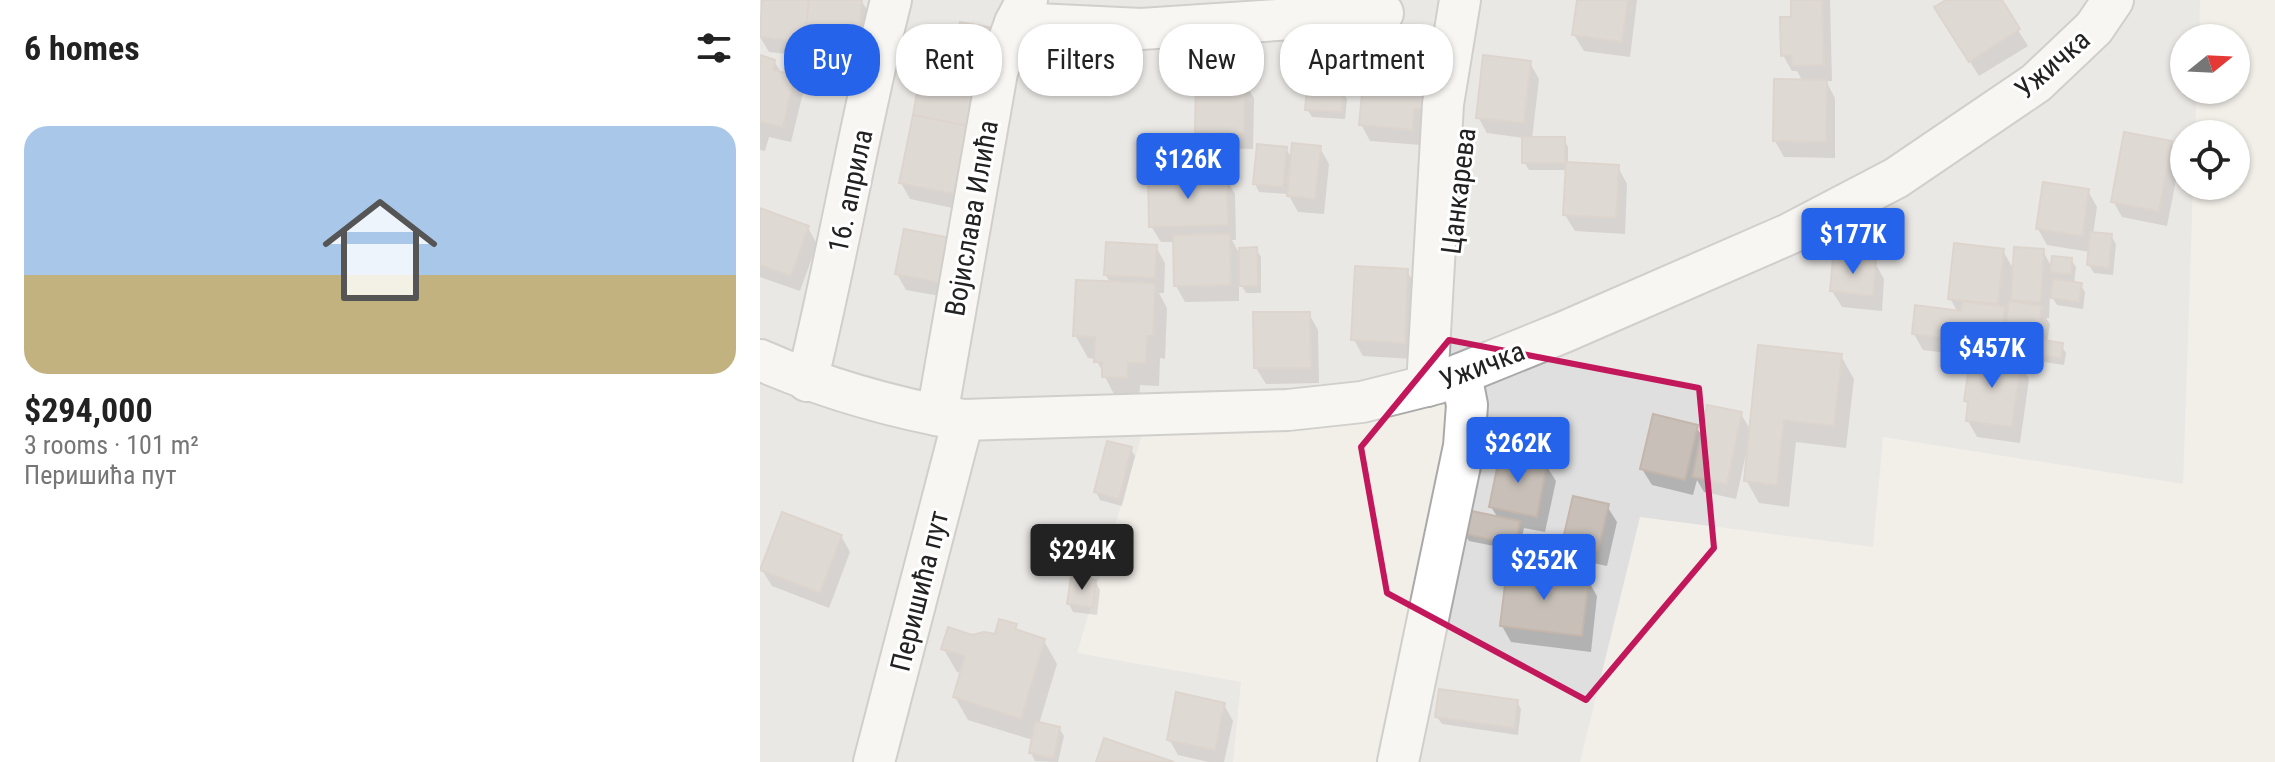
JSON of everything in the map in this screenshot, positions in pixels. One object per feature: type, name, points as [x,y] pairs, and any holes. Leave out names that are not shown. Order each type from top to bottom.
[{"type":"street","name":"16. априла","points":[[807,381],[891,0]]},
{"type":"street","points":[[1398,762],[1464,446],[1467,405],[1442,381],[1443,104],[1460,0]]},
{"type":"street","name":"Цанкарева","points":[[1442,381],[1452,231],[1487,0]]},
{"type":"street","name":"Ужичка","points":[[760,360],[807,381],[950,418],[1288,410],[1362,402],[1442,381],[1789,234],[1896,178],[2036,83],[2094,28],[2113,0]]},
{"type":"street","name":"Војислава Илића","points":[[950,418],[997,72],[1021,12],[1141,29],[1383,13]]},
{"type":"street","name":"Перишића пут","points":[[874,762],[950,418]]},
{"type":"highlighted area","points":[[1449,340],[1699,388],[1714,548],[1586,700],[1387,593],[1361,447]]},
{"type":"shaded area","points":[[760,0],[2200,0],[2199,24],[2170,24],[2170,104],[2196,104],[2196,120],[2170,120],[2170,200],[2193,200],[2183,484],[1883,437],[1873,547],[1640,517],[1580,762],[1383,762],[1456,427],[1440,396],[1271,429],[1142,435],[1077,653],[1241,682],[1233,762],[760,762]]},
{"type":"building","points":[[762,0],[809,0],[806,24],[784,24],[784,40],[760,37]]},
{"type":"building","points":[[809,0],[862,0],[860,24],[806,24]]},
{"type":"building","points":[[1577,0],[1628,0],[1622,42],[1572,35]]},
{"type":"building","points":[[1791,0],[1822,0],[1824,65],[1792,66],[1791,55],[1781,56],[1780,17],[1791,17]]},
{"type":"building","points":[[1946,0],[2002,0],[2020,29],[1969,62],[1934,7]]},
{"type":"building","points":[[760,55],[775,60],[773,70],[784,72],[784,96],[790,96],[783,127],[760,122]]},
{"type":"building","points":[[1483,55],[1531,61],[1524,123],[1476,118]]},
{"type":"building","points":[[1774,79],[1827,80],[1826,142],[1773,141]]},
{"type":"building","points":[[916,96],[974,96],[967,126],[913,115]]},
{"type":"building","points":[[1196,96],[1245,96],[1244,134],[1195,132]]},
{"type":"building","points":[[1306,96],[1343,96],[1342,112],[1305,110]]},
{"type":"building","points":[[1362,96],[1432,96],[1431,110],[1414,109],[1413,130],[1359,125]]},
{"type":"building","points":[[913,115],[967,126],[954,194],[899,183]]},
{"type":"building","points":[[2124,132],[2170,141],[2159,211],[2111,202]]},
{"type":"building","points":[[1522,137],[1565,137],[1565,163],[1522,163]]},
{"type":"building","points":[[1292,143],[1321,146],[1315,199],[1287,196]]},
{"type":"building","points":[[1257,144],[1287,147],[1283,187],[1253,184]]},
{"type":"building","points":[[1566,162],[1619,165],[1616,218],[1563,215]]},
{"type":"building","points":[[1227,175],[1228,225],[1149,227],[1148,177]]},
{"type":"building","points":[[2043,182],[2089,189],[2083,236],[2036,229]]},
{"type":"building","points":[[760,208],[809,226],[791,276],[760,265]]},
{"type":"building","points":[[904,229],[951,238],[942,283],[895,274]]},
{"type":"building","points":[[2090,232],[2112,234],[2109,268],[2087,265]]},
{"type":"building","points":[[1230,234],[1231,285],[1174,286],[1173,235]]},
{"type":"building","points":[[1106,242],[1157,245],[1155,278],[1104,275]]},
{"type":"building","points":[[1954,243],[2004,249],[1998,304],[1948,299]]},
{"type":"building","points":[[1257,247],[1258,286],[1239,286],[1239,248]]},
{"type":"building","points":[[2014,247],[2044,249],[2041,302],[2011,300]]},
{"type":"building","points":[[2052,256],[2072,258],[2071,274],[2050,272]]},
{"type":"building","points":[[1833,257],[1876,261],[1873,296],[1830,291]]},
{"type":"building","points":[[1355,266],[1408,269],[1405,343],[1351,340]]},
{"type":"building","points":[[2053,279],[2082,283],[2079,302],[2050,298]]},
{"type":"building","points":[[1076,280],[1155,283],[1153,336],[1147,336],[1146,363],[1128,363],[1127,378],[1102,377],[1102,362],[1094,362],[1095,337],[1073,336]]},
{"type":"building","points":[[1962,301],[2005,307],[2001,345],[1912,334],[1915,305],[1961,311]]},
{"type":"building","points":[[2009,301],[2042,306],[2035,350],[2003,345]]},
{"type":"building","points":[[1253,312],[1310,312],[1311,368],[1254,368]]},
{"type":"building","points":[[2037,339],[2063,343],[2061,358],[2035,354]]},
{"type":"building","points":[[1758,345],[1842,354],[1834,426],[1784,420],[1777,485],[1744,481]]},
{"type":"building","points":[[1971,354],[2021,361],[2012,427],[1966,421],[1968,402],[1964,401]]},
{"type":"building","points":[[1707,405],[1742,412],[1727,484],[1692,477]]},
{"type":"building","points":[[1653,414],[1698,425],[1685,480],[1640,469]]},
{"type":"building","points":[[1107,441],[1132,447],[1119,499],[1094,492]]},
{"type":"building","points":[[1500,454],[1547,463],[1537,517],[1489,507]]},
{"type":"building","points":[[1573,496],[1609,504],[1598,551],[1562,543]]},
{"type":"building","points":[[1467,510],[1520,521],[1515,545],[1462,533]]},
{"type":"building","points":[[782,512],[842,535],[820,593],[760,570]]},
{"type":"building","points":[[1507,568],[1589,578],[1582,636],[1500,626]]},
{"type":"building","points":[[1071,577],[1096,580],[1093,608],[1067,604]]},
{"type":"building","points":[[999,619],[1017,624],[1015,629],[1045,639],[1021,719],[953,697],[965,656],[941,649],[948,627],[972,635],[984,632],[995,634]]},
{"type":"building","points":[[1439,689],[1518,700],[1514,728],[1435,717]]},
{"type":"building","points":[[1176,692],[1225,703],[1215,750],[1167,740]]},
{"type":"building","points":[[1035,721],[1060,727],[1054,758],[1029,753]]},
{"type":"building","points":[[1104,738],[1174,762],[1096,762]]}]
